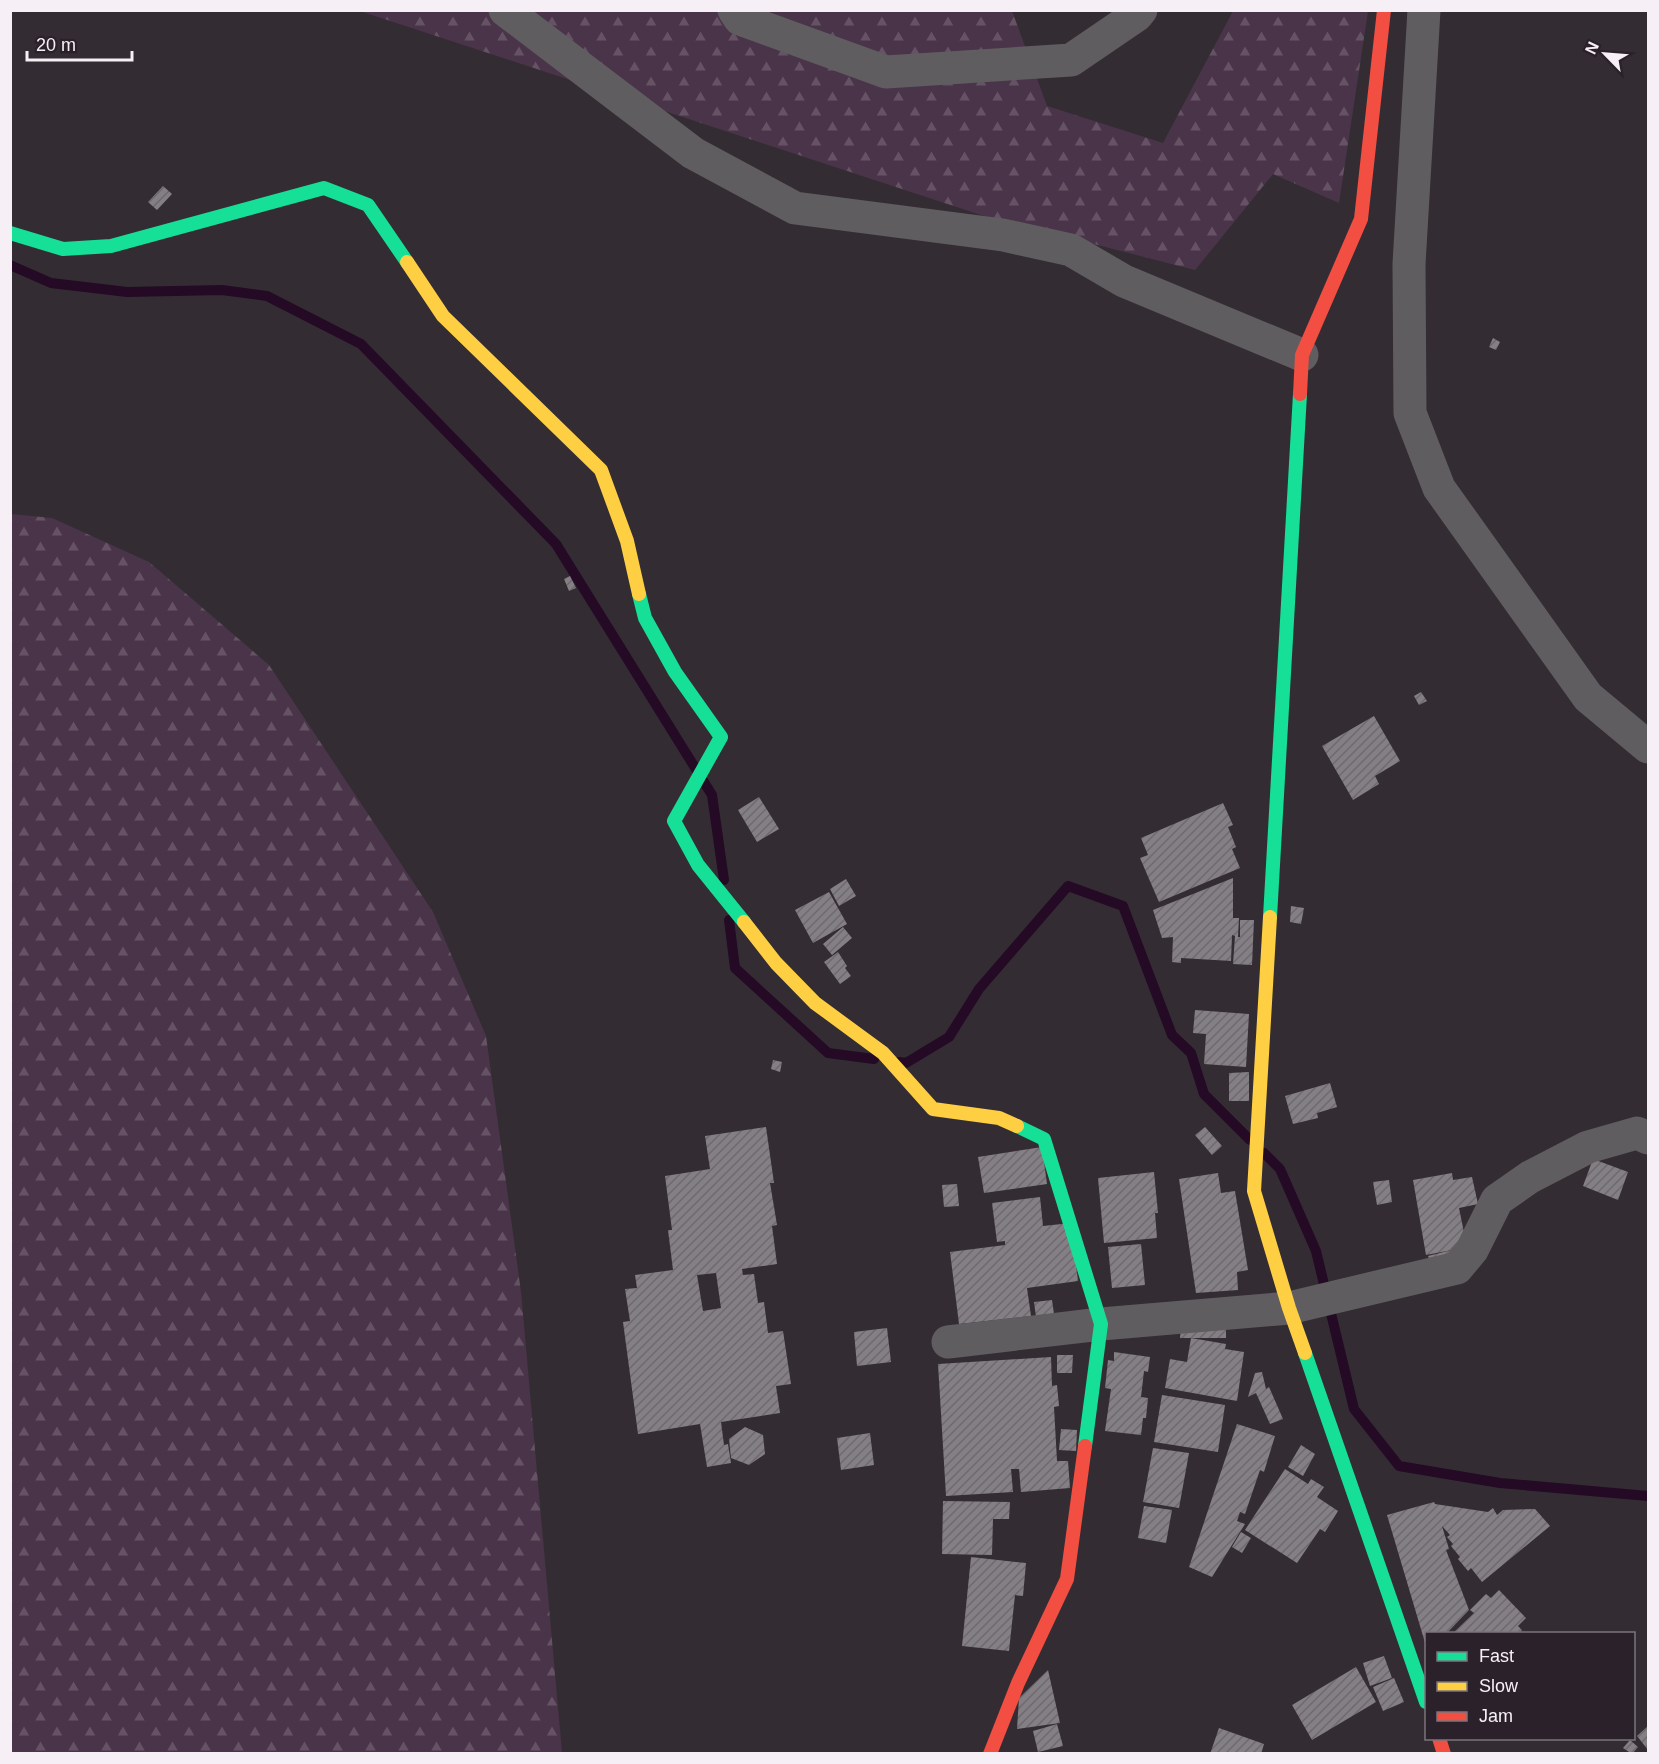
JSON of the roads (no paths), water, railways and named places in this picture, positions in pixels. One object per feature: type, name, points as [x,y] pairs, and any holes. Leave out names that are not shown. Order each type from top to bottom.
[{"type":"street","points":[[505,10],[693,153],[795,208],[1003,235],[1071,250],[1124,280],[1302,355]]},
{"type":"street","points":[[734,10],[740,19],[886,72],[1071,60],[1141,10]]},
{"type":"street","points":[[1384,10],[1360,219],[1302,355],[1254,1191],[1290,1308],[1425,1699]]},
{"type":"street","points":[[1424,10],[1409,264],[1410,413],[1438,488],[1588,697],[1648,747]]},
{"type":"street","points":[[10,233],[63,249],[111,246],[324,189],[368,205],[443,316],[601,470],[627,540],[645,618],[675,672],[721,737],[674,821],[698,865],[776,963],[815,1003],[883,1053],[933,1109],[999,1118],[1044,1139],[1101,1324],[1067,1579],[1018,1683],[990,1754]]},
{"type":"street","points":[[948,1342],[1101,1324],[1290,1308],[1456,1268],[1472,1250],[1497,1200],[1521,1183],[1588,1147],[1637,1132],[1648,1138]]},
{"type":"waterway","points":[[10,265],[51,283],[127,292],[222,290],[267,296],[361,344],[556,544],[712,795],[724,880]]},
{"type":"waterway","points":[[899,1062],[906,1063],[949,1037],[979,989],[1068,886],[1123,906],[1172,1035],[1191,1053],[1204,1094],[1250,1140]]},
{"type":"waterway","points":[[729,920],[735,968],[828,1053],[874,1059]]},
{"type":"waterway","points":[[1264,1153],[1280,1169],[1316,1251],[1354,1409],[1399,1466],[1500,1483],[1648,1496]]}]
